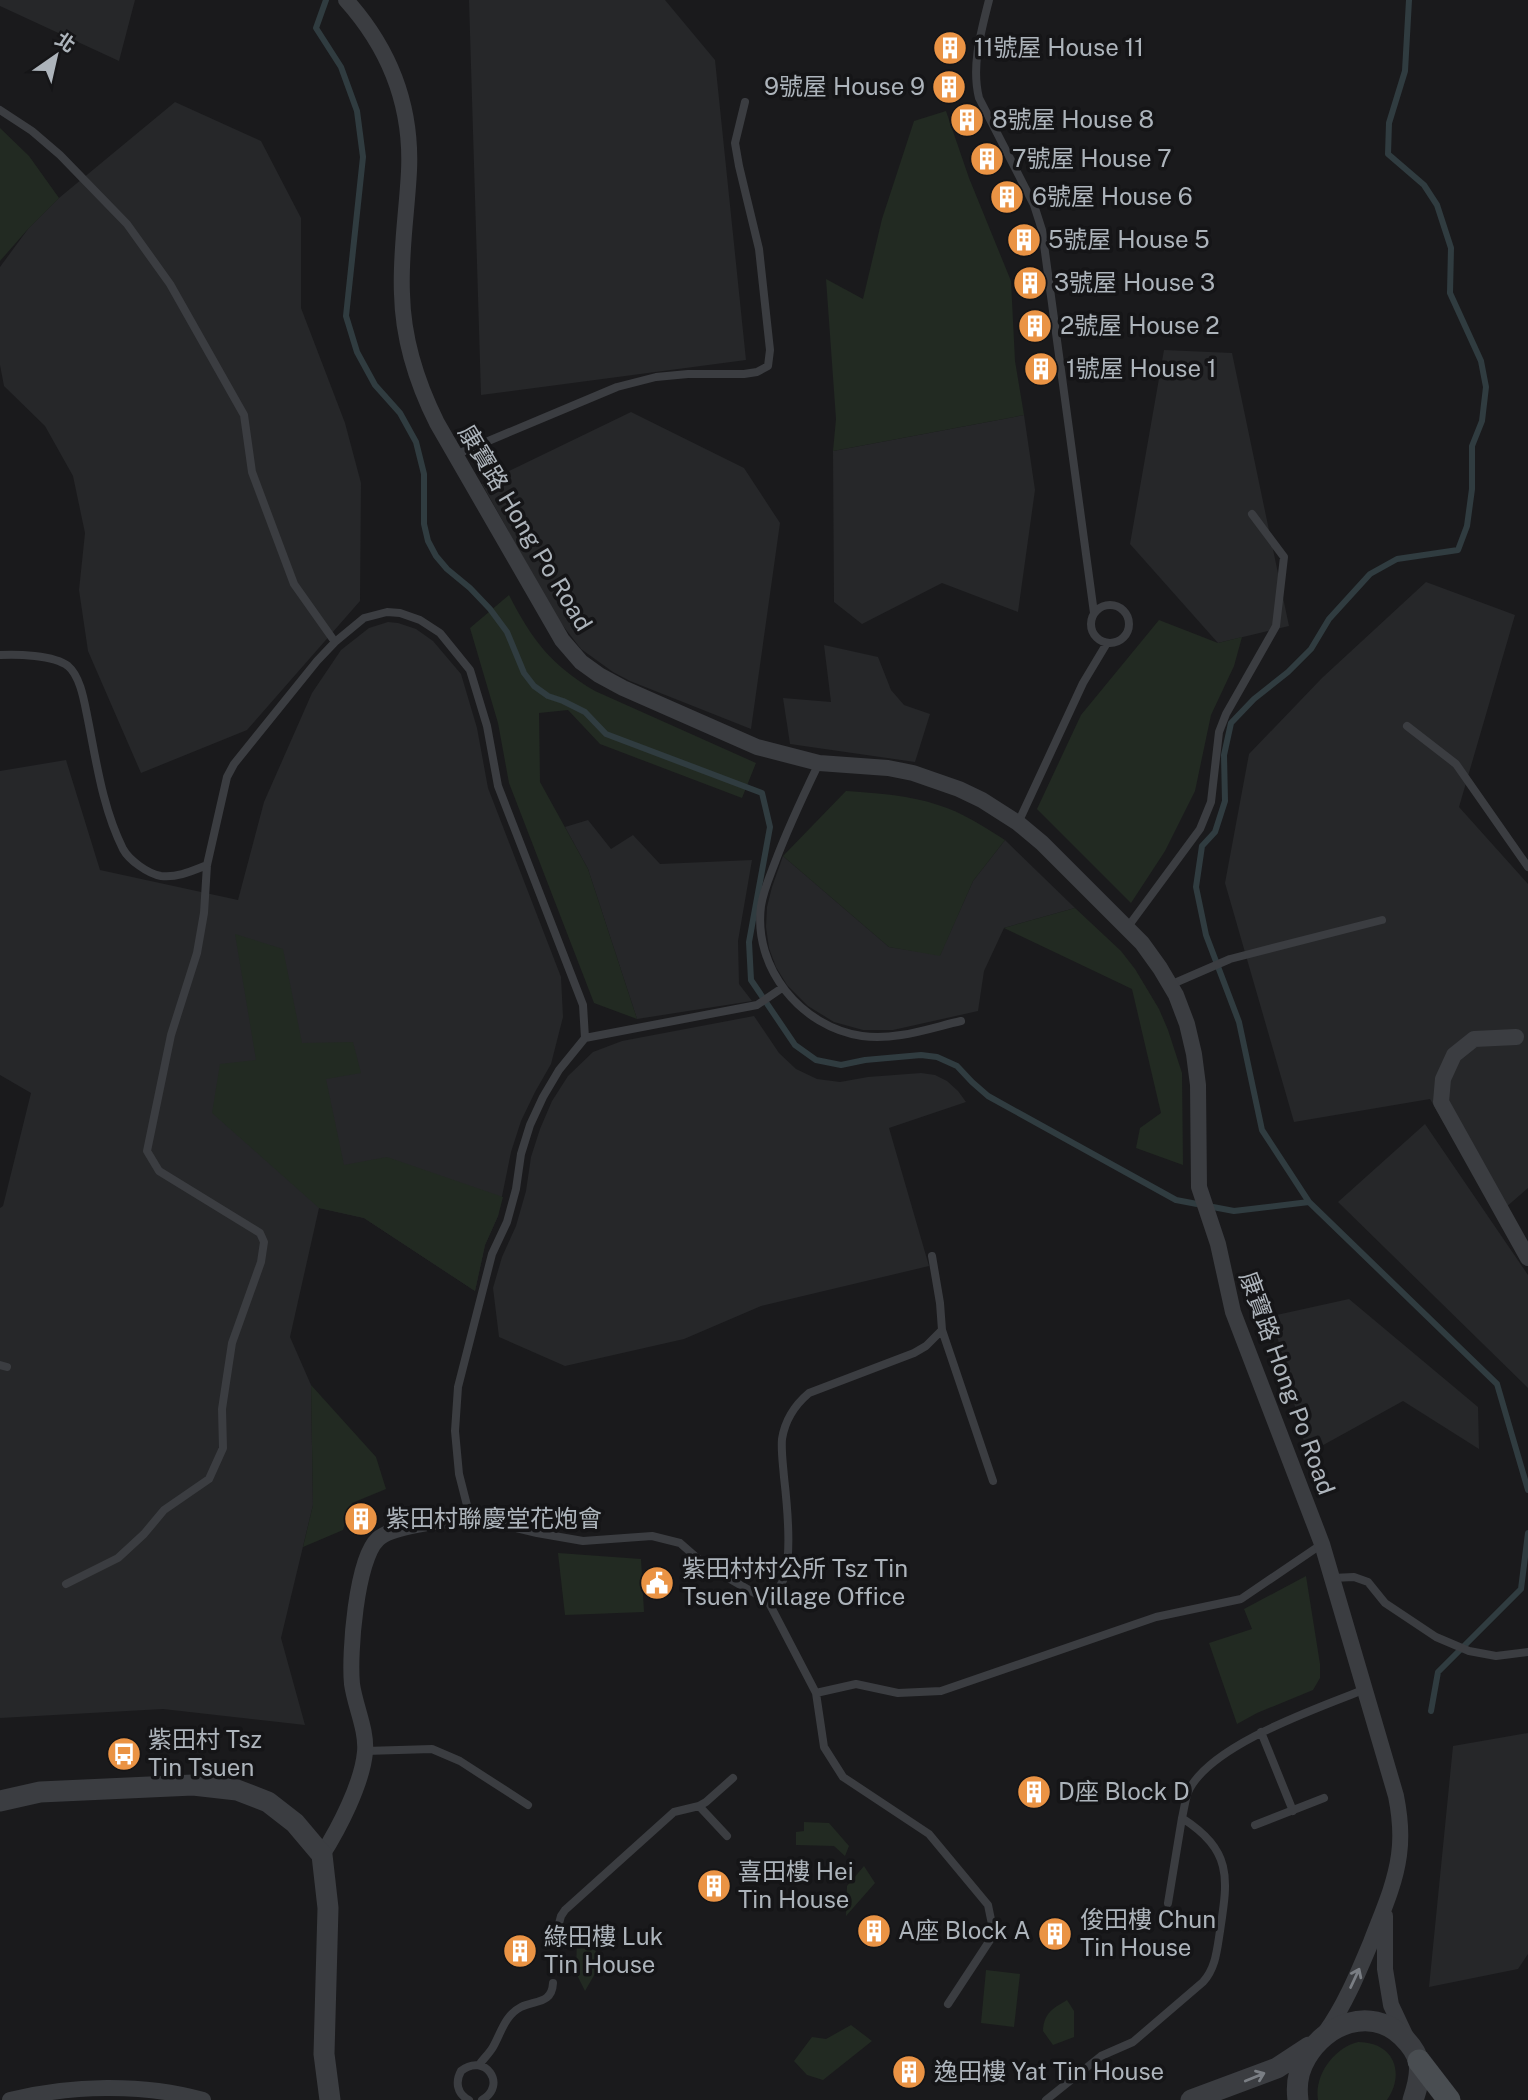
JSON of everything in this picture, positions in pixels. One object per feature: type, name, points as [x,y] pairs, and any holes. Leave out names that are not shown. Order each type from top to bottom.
[{"type":"main road","points":[[1413,2051],[1449,2100]]},
{"type":"street","name":"康寶路 Hong Po Road","points":[[346,0],[381,46],[404,105],[409,160],[401,296],[413,365],[428,405],[455,455],[562,640],[581,662],[600,676],[757,747],[818,762],[888,768],[936,780],[982,800],[1018,823],[1042,844],[1142,943],[1170,985],[1187,1024],[1194,1054],[1198,1085],[1199,1187],[1218,1244],[1233,1312],[1322,1544],[1400,1817],[1399,1856],[1385,1907],[1336,2018],[1317,2041]]},
{"type":"street","points":[[1516,1037],[1474,1038],[1454,1055],[1443,1079],[1441,1102],[1528,1258]]},
{"type":"street","points":[[322,1856],[341,1825],[365,1751],[352,1686],[351,1661],[353,1627],[367,1558],[375,1541],[389,1531],[470,1517]]},
{"type":"street","points":[[0,1801],[52,1791],[193,1785],[237,1790],[268,1802],[295,1823],[322,1856],[328,1908],[324,2054],[330,2100]]},
{"type":"street","name":"康寶路 Hong Po Road","points":[[1385,1907],[1384,1958],[1391,2004],[1413,2051]]},
{"type":"street","points":[[1191,2100],[1277,2068],[1332,2029],[1372,2020],[1396,2030],[1413,2051],[1420,2075],[1413,2100]]},
{"type":"street","points":[[1298,2100],[1297,2080],[1301,2065],[1317,2041]]},
{"type":"street","points":[[10,2100],[63,2091],[105,2089],[148,2090],[203,2100]]},
{"type":"lane","points":[[989,0],[977,56],[976,88],[1040,221],[1094,613]]},
{"type":"lane","points":[[455,455],[617,387],[656,377],[744,374],[757,372],[768,366],[770,350],[758,249],[735,143],[745,102]]},
{"type":"lane","points":[[0,110],[60,155],[127,224],[170,284],[244,415],[252,472],[294,584],[335,642]]},
{"type":"lane","points":[[1127,928],[1200,829],[1211,802],[1219,732],[1226,714],[1276,626],[1284,557],[1252,514]]},
{"type":"lane","points":[[1110,605],[1122,609],[1129,620],[1128,632],[1120,641],[1107,643],[1096,638],[1091,620],[1094,613],[1110,605]]},
{"type":"lane","points":[[65,1584],[118,1558],[144,1534],[164,1510],[209,1479],[223,1448],[222,1409],[232,1343],[261,1262],[264,1242],[260,1233],[159,1171],[147,1151],[171,1035],[197,953],[204,913],[207,865],[227,777],[243,753],[335,642],[364,618],[387,611],[421,620],[439,633],[470,670],[487,726],[498,786],[583,1005],[585,1038]]},
{"type":"lane","points":[[1018,823],[1083,683],[1107,643]]},
{"type":"lane","points":[[0,655],[47,658],[68,666],[75,676],[81,687],[104,798],[124,851],[141,867],[158,876],[175,876],[207,865]]},
{"type":"lane","points":[[1407,726],[1456,764],[1528,867]]},
{"type":"lane","points":[[818,762],[785,835],[761,906],[764,949],[771,970],[782,988],[804,1011],[832,1027],[862,1036],[894,1036],[961,1021]]},
{"type":"lane","points":[[1170,985],[1230,958],[1291,945],[1382,920]]},
{"type":"lane","points":[[782,988],[757,1005],[585,1038],[559,1070],[530,1125],[507,1222],[492,1254],[458,1387],[455,1431],[459,1474],[470,1517],[583,1541],[652,1535],[680,1543],[704,1564],[768,1601],[816,1693],[824,1747],[843,1777],[929,1834],[988,1905],[994,1934],[948,2004]]},
{"type":"lane","points":[[932,1256],[942,1330],[993,1482]]},
{"type":"lane","points":[[768,1601],[785,1576],[787,1524],[782,1439],[786,1425],[799,1402],[822,1387],[914,1353],[926,1346],[942,1330]]},
{"type":"lane","points":[[816,1693],[856,1684],[898,1693],[941,1691],[1156,1617],[1241,1599],[1322,1544]]},
{"type":"lane","points":[[1332,1577],[1354,1577],[1368,1582],[1385,1603],[1436,1637],[1469,1651],[1496,1656],[1528,1652]]},
{"type":"lane","points":[[1168,1903],[1188,1792],[1202,1772],[1261,1732],[1363,1690]]},
{"type":"lane","points":[[1261,1732],[1293,1811]]},
{"type":"lane","points":[[365,1751],[432,1749],[460,1761],[528,1805]]},
{"type":"lane","points":[[557,1931],[565,1910],[674,1812],[706,1802],[733,1778]]},
{"type":"lane","points":[[1255,1825],[1324,1798]]},
{"type":"lane","points":[[699,1806],[727,1836]]},
{"type":"lane","points":[[1046,2100],[1101,2056],[1133,2042],[1210,1973],[1226,1890],[1225,1876],[1217,1852],[1203,1832],[1182,1818]]},
{"type":"lane","points":[[479,2065],[492,2048],[506,2020],[520,2007],[545,2001],[553,1990],[553,1983]]},
{"type":"lane","points":[[462,2098],[457,2083],[458,2076],[466,2067],[479,2065],[492,2075],[493,2087],[486,2099]]},
{"type":"shaded area","points":[[0,0],[135,0],[119,61],[0,6]]},
{"type":"shaded area","points":[[469,0],[665,0],[715,60],[746,360],[481,395]]},
{"type":"shaded area","points":[[175,102],[261,141],[301,218],[301,308],[345,423],[361,483],[360,601],[247,730],[141,773],[88,651],[79,590],[85,533],[73,476],[45,426],[4,386],[0,365],[0,267],[28,229],[59,198]]},
{"type":"shaded area","points":[[946,111],[969,178],[1011,281],[1015,361],[1024,415],[833,451],[836,419],[826,279],[863,299],[882,219],[914,121]]},
{"type":"shaded area","points":[[0,128],[29,156],[59,198],[0,261]]},
{"type":"shaded area","points":[[1164,350],[1232,353],[1289,626],[1218,643],[1130,544]]},
{"type":"shaded area","points":[[631,412],[744,468],[780,523],[751,729],[630,681],[581,649],[557,618],[482,484]]},
{"type":"shaded area","points":[[1024,415],[1035,490],[1018,612],[942,583],[862,624],[834,602],[833,451]]},
{"type":"shaded area","points":[[1426,582],[1515,615],[1459,807],[1528,884],[1528,1188],[1497,1215],[1430,1099],[1294,1122],[1225,883],[1249,754],[1322,678]]},
{"type":"shaded area","points":[[509,595],[544,650],[580,681],[595,691],[756,763],[742,798],[600,744],[568,710],[539,713],[540,782],[588,869],[637,1019],[594,1003],[509,783],[498,723],[470,628]]},
{"type":"shaded area","points":[[1159,620],[1218,643],[1242,637],[1234,666],[1211,715],[1195,791],[1165,851],[1131,903],[1037,809],[1081,715]]},
{"type":"shaded area","points":[[388,622],[416,629],[433,641],[461,674],[477,728],[488,788],[561,977],[563,1017],[551,1064],[521,1121],[511,1152],[498,1216],[485,1245],[475,1291],[364,1218],[319,1208],[290,1337],[311,1385],[313,1505],[281,1638],[305,1725],[163,1709],[0,1718],[0,1208],[3,1206],[31,1093],[0,1075],[0,771],[66,760],[100,870],[238,900],[264,802],[312,693],[341,650],[369,628]]},
{"type":"shaded area","points":[[824,645],[878,657],[891,690],[904,705],[930,714],[915,762],[790,744],[783,698],[831,702]]},
{"type":"shaded area","points":[[846,791],[904,797],[938,805],[964,816],[1005,840],[973,881],[940,956],[889,947],[783,856]]},
{"type":"shaded area","points":[[588,820],[611,849],[633,835],[660,864],[752,860],[738,941],[739,984],[752,1001],[637,1019],[588,869],[565,827]]},
{"type":"shaded area","points":[[1005,840],[1075,908],[1004,928],[984,971],[978,1011],[893,1030],[863,1030],[834,1022],[808,1006],[787,985],[776,967],[769,948],[767,907],[783,856],[889,947],[940,955],[973,881]]},
{"type":"shaded area","points":[[1075,908],[1121,951],[1135,969],[1168,1030],[1182,1073],[1183,1165],[1136,1148],[1140,1128],[1161,1113],[1132,989],[1004,928]]},
{"type":"shaded area","points":[[235,934],[283,949],[302,1043],[353,1042],[361,1073],[326,1079],[344,1165],[387,1157],[503,1197],[485,1245],[475,1291],[364,1218],[319,1208],[212,1113],[220,1064],[256,1060]]},
{"type":"shaded area","points":[[754,1016],[779,1053],[796,1069],[817,1079],[840,1082],[921,1073],[935,1075],[947,1081],[966,1102],[889,1128],[929,1266],[761,1306],[684,1339],[565,1366],[499,1337],[493,1288],[502,1257],[516,1226],[540,1129],[552,1101],[568,1076],[593,1052],[622,1041]]},
{"type":"shaded area","points":[[1425,1124],[1528,1275],[1528,1388],[1338,1202]]},
{"type":"shaded area","points":[[1349,1299],[1478,1407],[1479,1449],[1403,1401],[1307,1454],[1272,1316]]},
{"type":"shaded area","points":[[311,1385],[376,1457],[386,1489],[352,1503],[343,1530],[303,1547],[313,1505]]},
{"type":"shaded area","points":[[558,1553],[641,1559],[644,1612],[565,1615]]},
{"type":"shaded area","points":[[1306,1576],[1320,1678],[1313,1690],[1237,1724],[1209,1643],[1252,1629],[1244,1609]]},
{"type":"shaded area","points":[[1528,1733],[1528,1954],[1518,1969],[1429,1987],[1453,1746]]},
{"type":"shaded area","points":[[804,1822],[829,1823],[849,1846],[845,1856],[834,1846],[796,1845],[796,1832],[804,1831]]},
{"type":"shaded area","points":[[864,1866],[875,1883],[846,1916],[847,1886]]},
{"type":"shaded area","points":[[577,1938],[592,1940],[600,1965],[585,1991],[576,1973]]},
{"type":"shaded area","points":[[986,1970],[1020,1974],[1014,2027],[981,2023]]},
{"type":"shaded area","points":[[1067,2000],[1074,2011],[1074,2037],[1053,2045],[1043,2031],[1045,2020],[1053,2009]]},
{"type":"shaded area","points":[[851,2025],[872,2041],[823,2080],[807,2075],[794,2061],[812,2037],[826,2039]]},
{"type":"shaded area","points":[[1358,2042],[1380,2047],[1393,2060],[1395,2079],[1387,2100],[1318,2100],[1319,2081],[1328,2064],[1341,2050]]},
{"type":"waterway","points":[[326,0],[316,28],[341,67],[357,111],[363,157],[346,316],[357,352],[375,385],[400,413],[416,442],[424,474],[424,524],[428,541],[447,569],[470,588],[507,632],[524,673],[534,686],[548,696],[585,712],[606,734],[762,793],[770,827],[749,942],[751,980],[795,1045],[816,1060],[841,1065],[921,1055],[937,1057],[957,1066],[988,1096],[1176,1200],[1234,1211],[1309,1202],[1497,1384],[1528,1490]]},
{"type":"waterway","points":[[1309,1202],[1262,1130],[1239,1022],[1206,935],[1196,887],[1202,846],[1215,832],[1225,801],[1224,755],[1231,723],[1311,649],[1329,619],[1370,574],[1397,559],[1458,550],[1467,526],[1472,489],[1472,446],[1482,421],[1486,387],[1481,361],[1450,293],[1451,248],[1437,205],[1424,185],[1388,154],[1389,123],[1405,71],[1409,0]]},
{"type":"waterway","points":[[1431,1711],[1438,1672],[1521,1589],[1528,1533]]},
{"type":"place","name":"11號屋 House 11","points":[[950,48]]},
{"type":"place","name":"9號屋 House 9","points":[[949,87]]},
{"type":"place","name":"8號屋 House 8","points":[[967,120]]},
{"type":"place","name":"7號屋 House 7","points":[[987,159]]},
{"type":"place","name":"6號屋 House 6","points":[[1007,197]]},
{"type":"place","name":"5號屋 House 5","points":[[1024,240]]},
{"type":"place","name":"3號屋 House 3","points":[[1030,283]]},
{"type":"place","name":"2號屋 House 2","points":[[1035,326]]},
{"type":"place","name":"1號屋 House 1","points":[[1041,369]]},
{"type":"place","name":"紫田村聯慶堂花炮會","points":[[361,1519]]},
{"type":"place","name":"紫田村村公所 Tsz Tin Tsuen Village Office","points":[[657,1583]]},
{"type":"place","name":"紫田村 Tsz Tin Tsuen","points":[[124,1754]]},
{"type":"place","name":"D座 Block D","points":[[1034,1792]]},
{"type":"place","name":"喜田樓 Hei Tin House","points":[[714,1886]]},
{"type":"place","name":"A座 Block A","points":[[874,1931]]},
{"type":"place","name":"俊田樓 Chun Tin House","points":[[1055,1934]]},
{"type":"place","name":"綠田樓 Luk Tin House","points":[[520,1951]]},
{"type":"place","name":"逸田樓 Yat Tin House","points":[[909,2072]]}]
